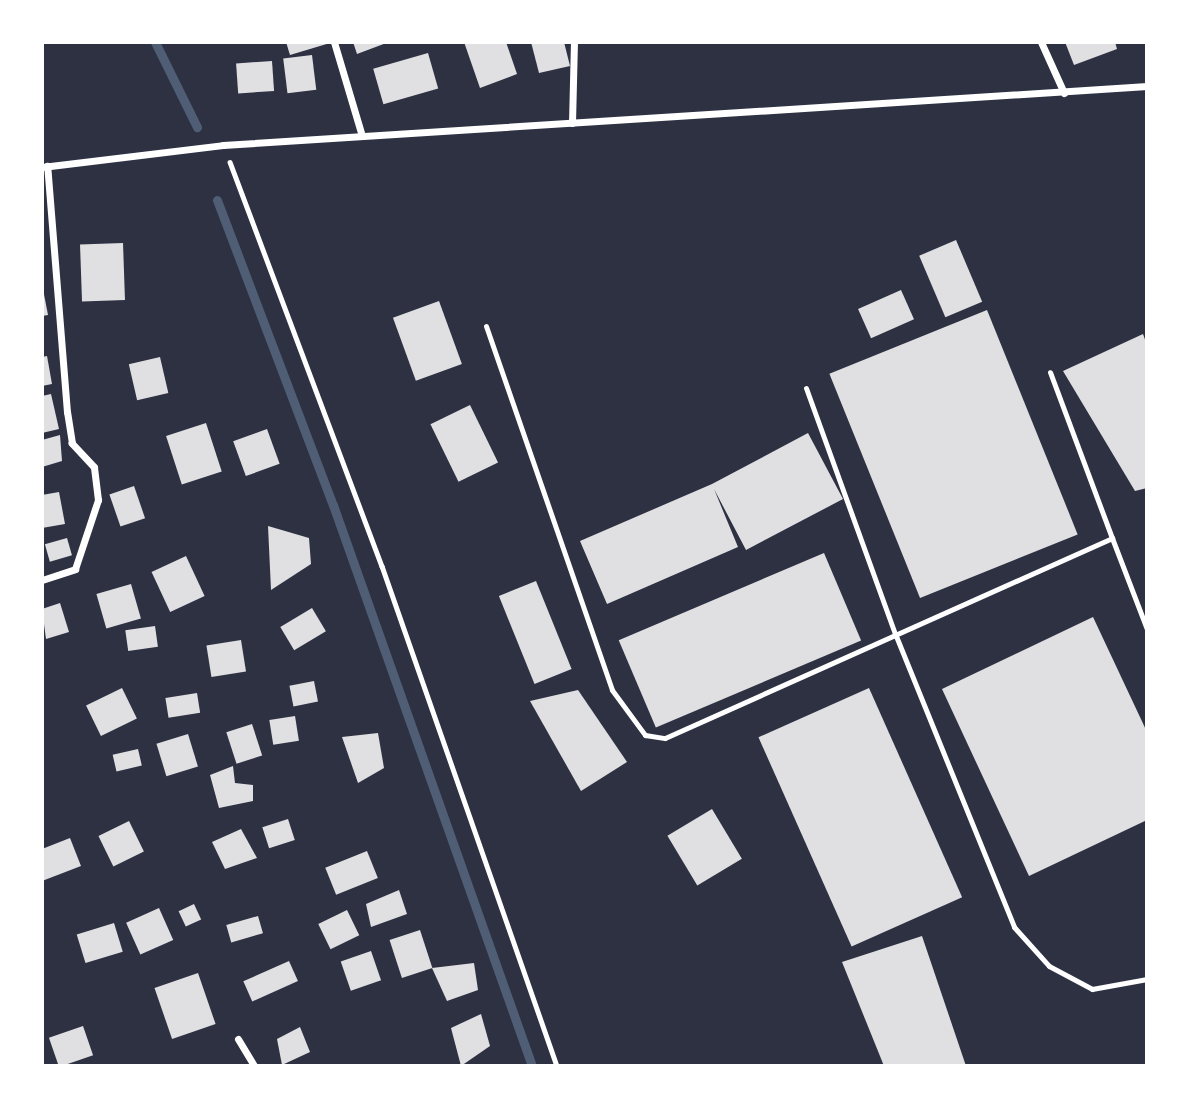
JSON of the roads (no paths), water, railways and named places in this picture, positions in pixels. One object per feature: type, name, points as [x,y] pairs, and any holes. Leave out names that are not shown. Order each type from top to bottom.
[{"type":"street","points":[[334,42],[362,136]]},
{"type":"street","points":[[572,123],[574,42]]},
{"type":"street","points":[[1041,42],[1064,93]]},
{"type":"street","points":[[42,580],[75,569],[98,500],[94,467],[72,443],[67,412],[45,166],[223,145],[1147,86]]},
{"type":"street","points":[[238,1039],[254,1066]]},
{"type":"lane","points":[[486,326],[612,690],[645,735],[665,738],[693,729],[1112,538]]},
{"type":"lane","points":[[1050,372],[1147,629]]},
{"type":"lane","points":[[806,388],[896,636],[1014,927],[1049,966],[1091,989],[1147,979]]},
{"type":"waterway","points":[[155,42],[197,127]]},
{"type":"waterway","points":[[217,200],[333,505],[532,1066]]}]
